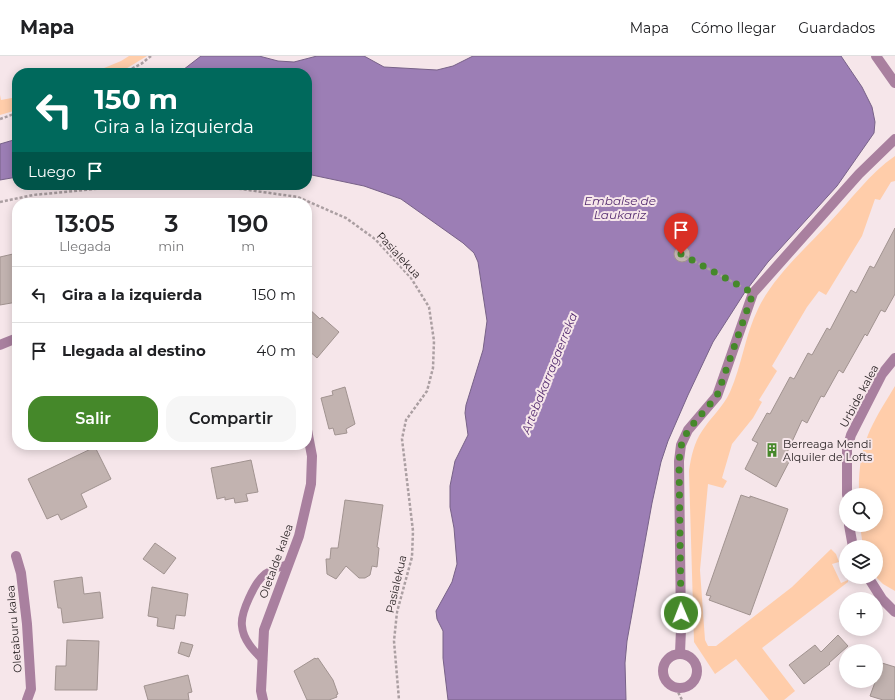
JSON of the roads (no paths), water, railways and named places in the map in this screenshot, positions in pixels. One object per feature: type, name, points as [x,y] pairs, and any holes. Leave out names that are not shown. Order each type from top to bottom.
[{"type":"street","points":[[876,56],[895,83]]},
{"type":"street","points":[[680,653],[682,629],[679,461],[681,446],[688,430],[717,396],[753,293],[859,174],[895,139]]},
{"type":"street","points":[[0,345],[12,340]]},
{"type":"street","name":"Urbide kalea","points":[[847,488],[846,459],[849,442],[882,374],[895,358]]},
{"type":"street","name":"Oletalde kalea","points":[[263,700],[261,691],[264,630],[300,536],[311,484],[311,450]]},
{"type":"street","name":"Oletaburu kalea","points":[[16,556],[21,573],[28,624],[31,689],[27,700]]},
{"type":"street","points":[[872,584],[882,599],[895,612]]},
{"type":"street","points":[[680,653],[693,658],[698,672],[696,678],[690,685],[682,688],[676,688],[666,680],[663,669],[668,658],[680,653]]},
{"type":"lane","points":[[263,660],[248,643],[242,627],[242,619],[258,580],[267,573],[288,564]]},
{"type":"water","name":"Embalse de Laukariz","points":[[201,56],[259,56],[278,61],[294,62],[317,56],[364,56],[384,67],[437,70],[453,66],[473,56],[841,56],[862,87],[872,107],[875,122],[874,133],[837,186],[768,262],[745,292],[713,342],[688,395],[668,441],[661,462],[652,503],[627,641],[625,663],[626,700],[448,700],[443,658],[443,631],[437,619],[436,611],[452,582],[457,564],[454,528],[450,507],[450,486],[455,461],[468,435],[465,413],[466,405],[483,350],[487,321],[478,262],[474,253],[463,243],[401,199],[364,186],[312,175],[312,68],[185,68]]},
{"type":"water","points":[[12,140],[12,178],[0,180],[0,144]]},
{"type":"place","name":"Berreaga Mendi Alquiler de Lofts","points":[[772,450]]},
{"type":"water label","name":"Artebakarragaerreka","points":[[549,373]]}]
